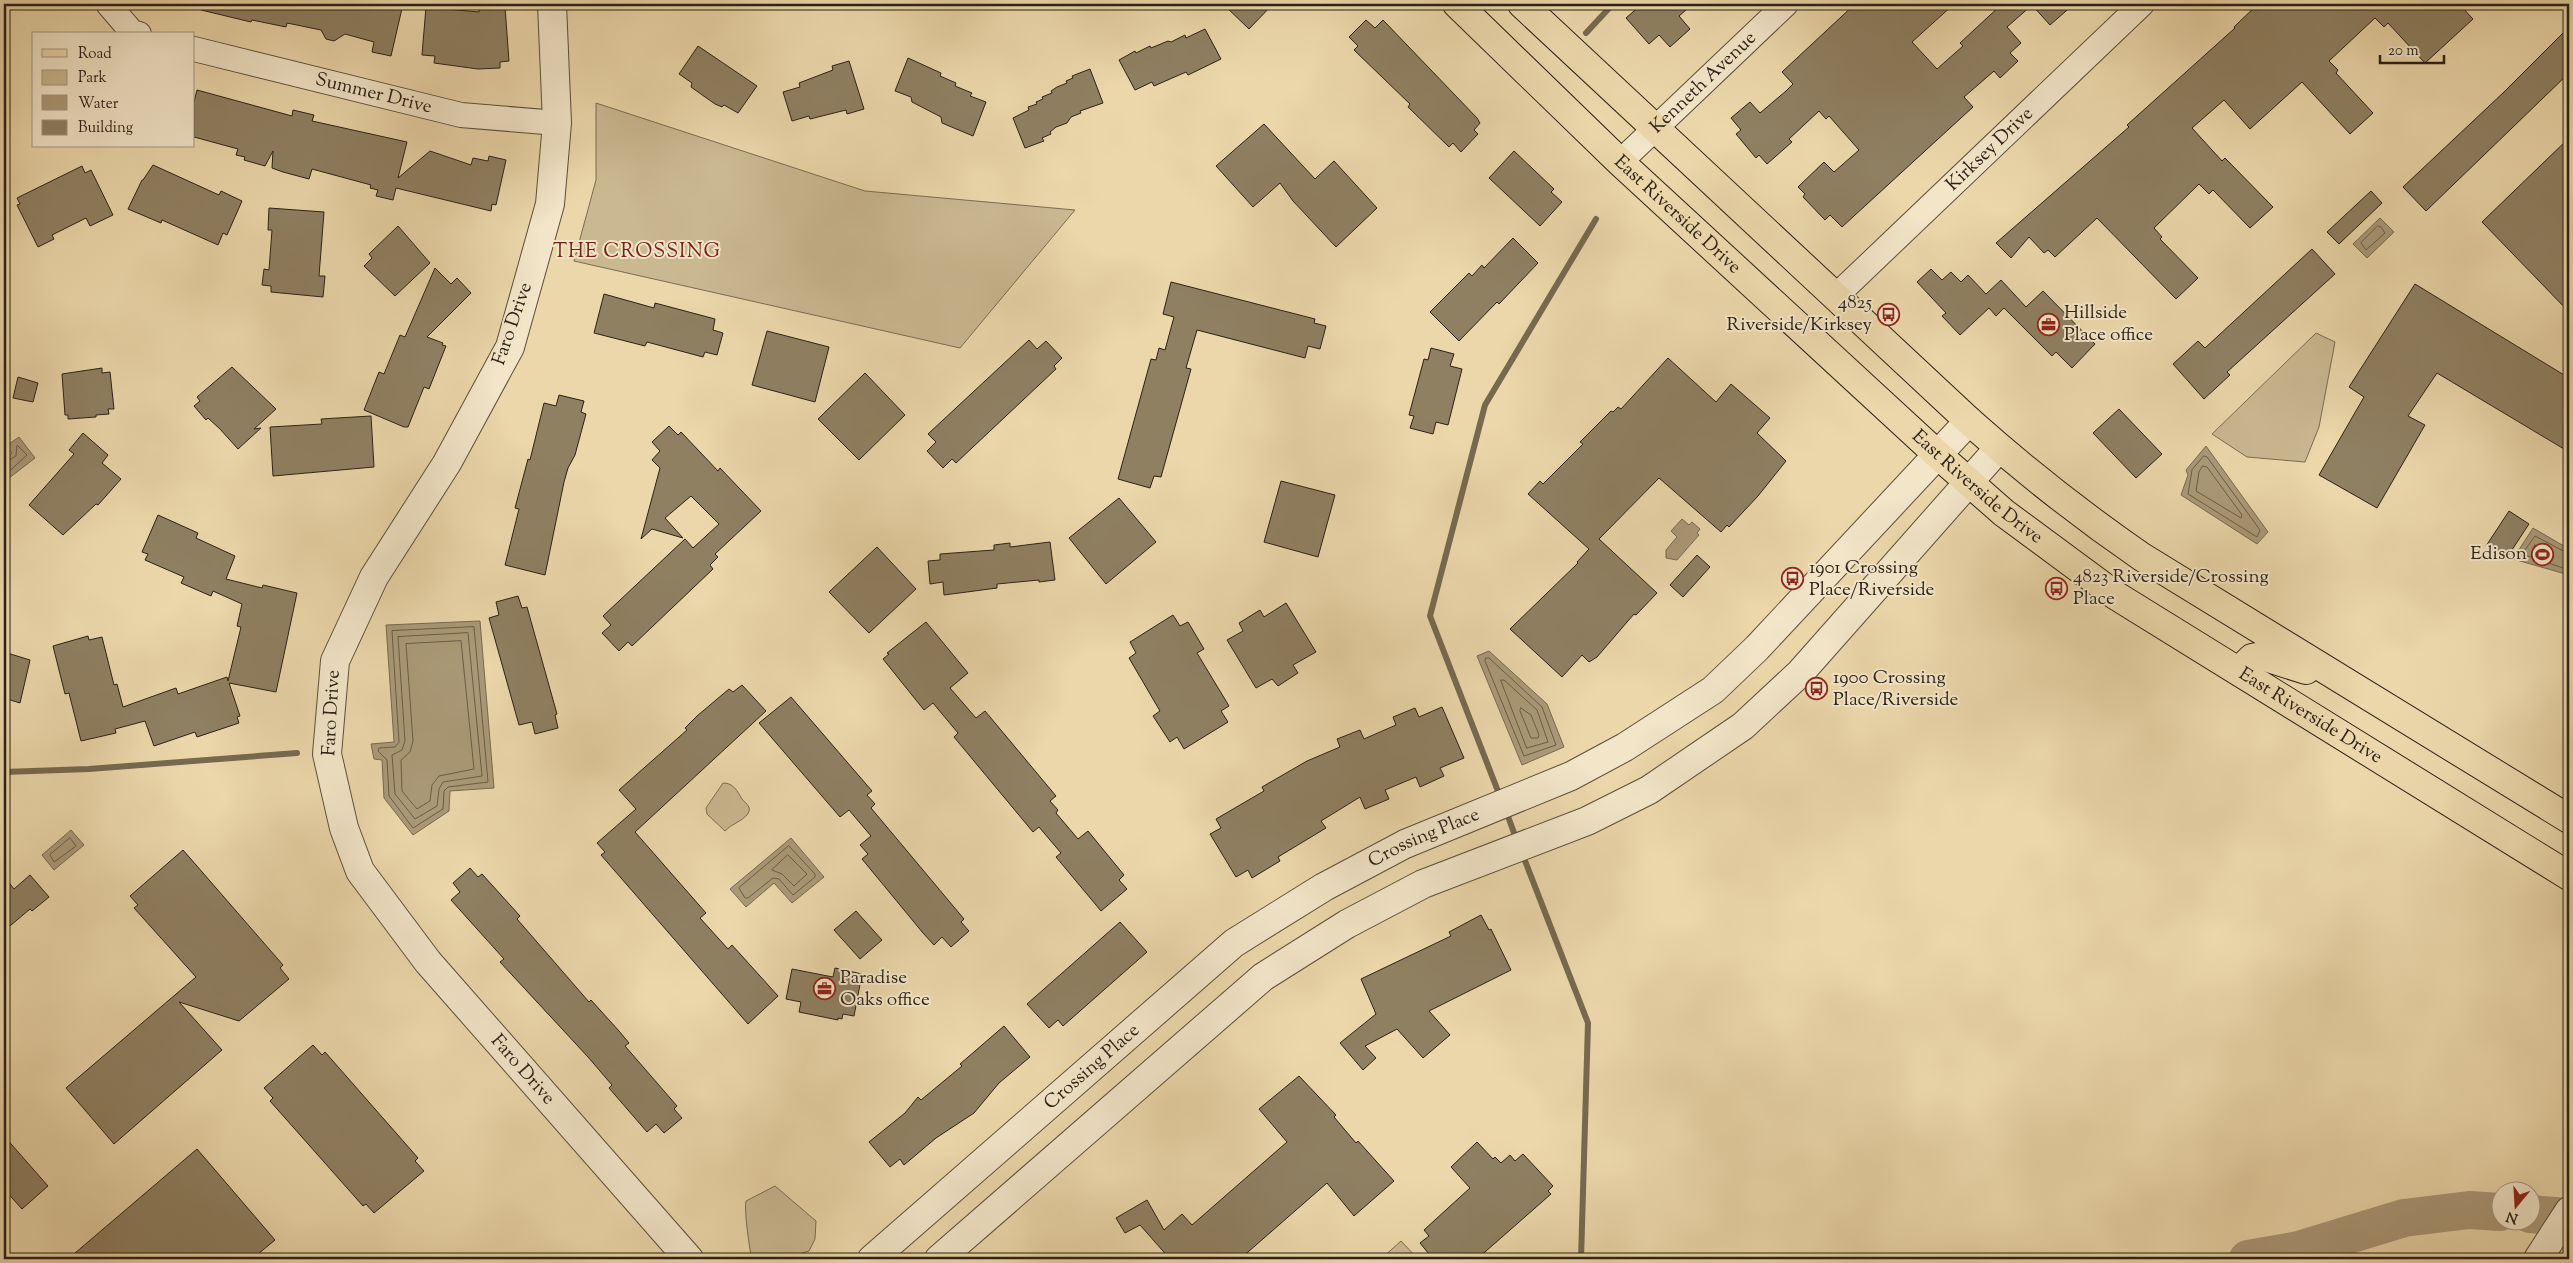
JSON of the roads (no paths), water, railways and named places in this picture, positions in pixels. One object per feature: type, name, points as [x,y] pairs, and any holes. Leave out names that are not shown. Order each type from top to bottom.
[{"type":"main road","name":"East Riverside Drive","points":[[1457,4],[1620,162],[2004,514],[2115,595],[2569,876]]},
{"type":"main road","points":[[1522,4],[1655,130],[1837,295],[1969,421],[2085,518],[2142,557],[2569,819]]},
{"type":"main road","points":[[2239,671],[2252,658],[2262,656],[2346,682]]},
{"type":"street","points":[[108,4],[132,32]]},
{"type":"street","name":"Faro Drive","points":[[552,4],[557,123],[550,204],[510,347],[447,462],[374,577],[335,661],[327,754],[344,828],[360,870],[428,962],[689,1259]]},
{"type":"street","name":"Kenneth Avenue","points":[[1620,162],[1786,4]]},
{"type":"street","name":"Kirksey Drive","points":[[1837,295],[2142,4]]},
{"type":"street","name":"Summer Drive","points":[[195,49],[461,115],[557,123]]},
{"type":"street","name":"Crossing Place","points":[[872,1259],[1234,943],[1324,888],[1405,844],[1571,776],[1625,747],[1724,681],[1969,421]]},
{"type":"street","points":[[938,1259],[1263,977],[1346,924],[1424,884],[1587,821],[1649,790],[1743,726],[1800,674],[2000,448]]},
{"type":"street","points":[[2538,1259],[2569,1211]]},
{"type":"water","points":[[2380,218],[2394,232],[2367,258],[2353,244]]},
{"type":"water","points":[[19,437],[35,458],[4,482],[4,460],[12,453],[6,446]]},
{"type":"water","points":[[2206,446],[2268,532],[2257,544],[2181,495],[2188,475],[2186,470]]},
{"type":"water","points":[[1682,519],[1689,525],[1692,522],[1700,529],[1697,533],[1699,535],[1677,560],[1666,558],[1666,550],[1677,537],[1671,531]]},
{"type":"water","name":"Edison","points":[[2533,528],[2569,549],[2569,575],[2513,559]]},
{"type":"water","points":[[480,621],[494,788],[450,791],[449,811],[413,835],[384,798],[382,760],[374,759],[371,744],[394,742],[386,625]]},
{"type":"water","points":[[1489,651],[1547,704],[1564,747],[1522,765],[1477,656]]},
{"type":"water","points":[[71,830],[84,845],[54,870],[42,855]]},
{"type":"water","points":[[791,838],[824,877],[792,903],[774,883],[746,907],[730,889]]},
{"type":"waterway","points":[[1586,33],[1613,4]]},
{"type":"waterway","points":[[1501,799],[1430,616],[1485,405],[1596,219]]},
{"type":"waterway","points":[[4,772],[89,769],[297,753]]},
{"type":"waterway","points":[[1506,811],[1517,841]]},
{"type":"waterway","points":[[1522,853],[1588,1023],[1581,1259]]},
{"type":"waterway","points":[[2248,1259],[2299,1250],[2404,1218],[2469,1210],[2490,1211]]},
{"type":"waterway","points":[[2540,1215],[2569,1217]]},
{"type":"place","name":"4825 Riverside/Kirksey","points":[[1888,314]]},
{"type":"place","name":"Hillside Place office","points":[[2048,324]]},
{"type":"place","name":"Edison","points":[[2543,554]]},
{"type":"place","name":"1901 Crossing Place/Riverside","points":[[1793,579]]},
{"type":"place","name":"4823 Riverside/Crossing Place","points":[[2057,588]]},
{"type":"place","name":"1900 Crossing Place/Riverside","points":[[1817,689]]},
{"type":"place","name":"Paradise Oaks office","points":[[824,989]]},
{"type":"district","name":"THE CROSSING","points":[[637,252]]}]
